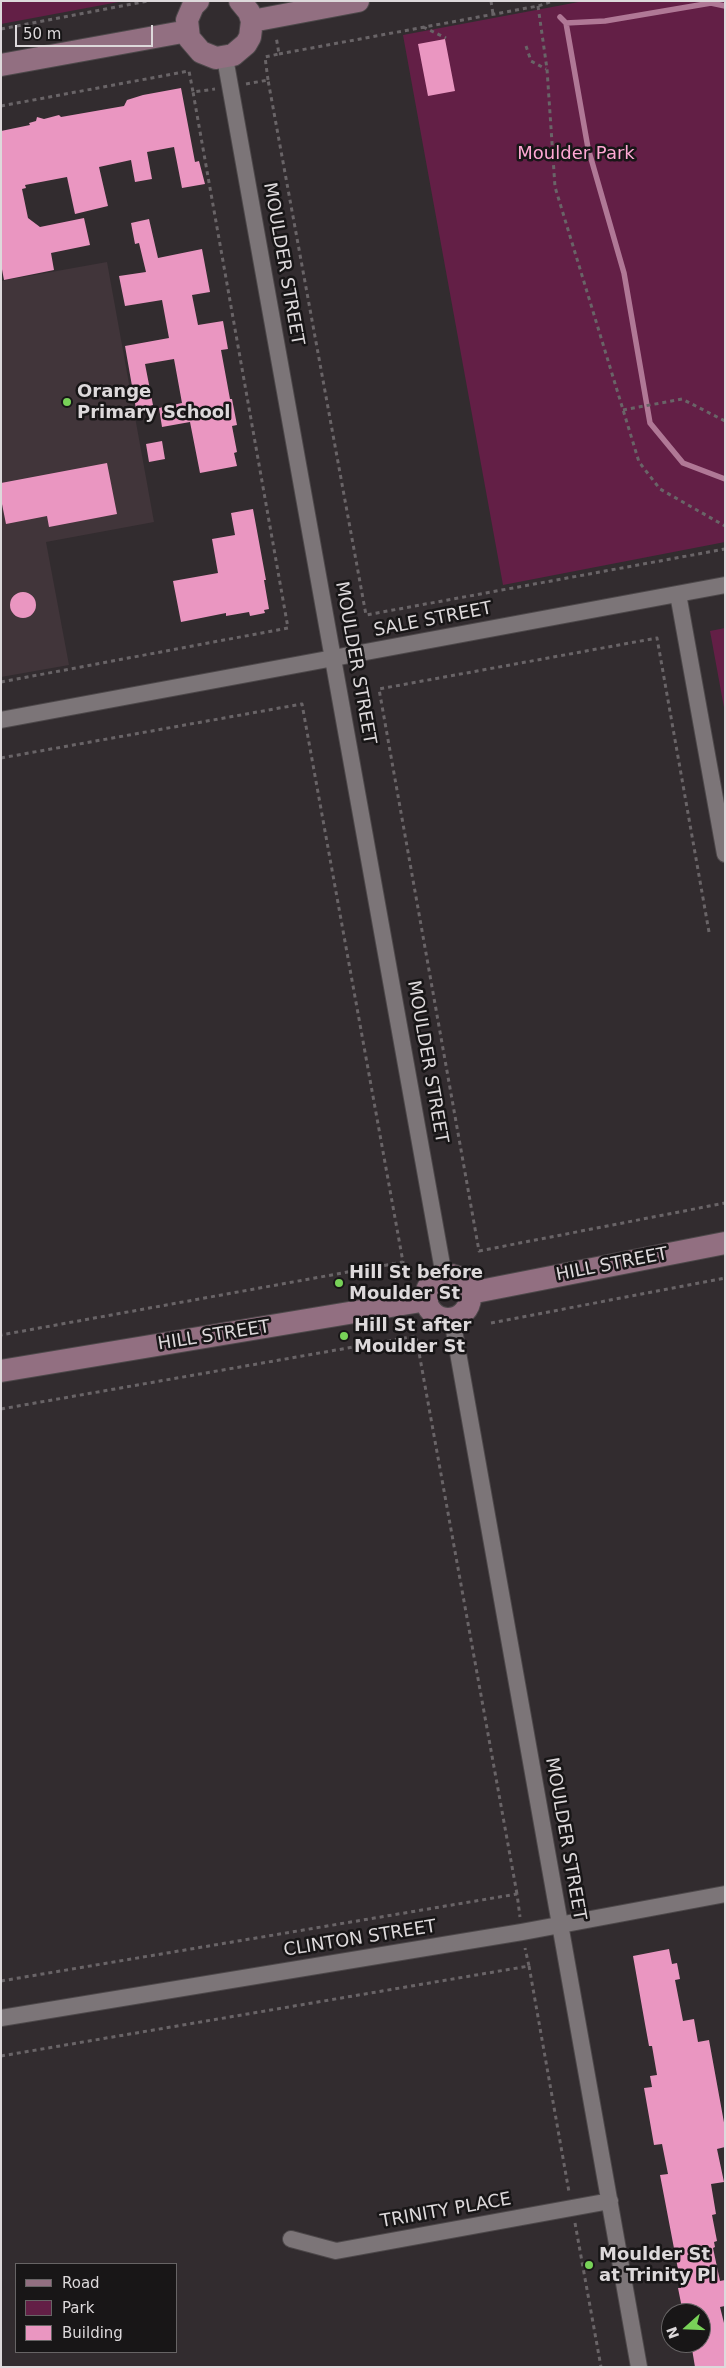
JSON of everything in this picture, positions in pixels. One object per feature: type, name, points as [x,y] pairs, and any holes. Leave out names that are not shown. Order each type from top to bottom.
[{"type":"street","points":[[198,1],[190,13],[188,31],[194,46],[201,52],[216,58],[233,56],[246,44],[262,19]]},
{"type":"street","points":[[240,1],[249,12],[262,19],[358,1]]},
{"type":"street","points":[[1,65],[188,31]]},
{"type":"street","name":"MOULDER STREET","points":[[225,58],[444,1276]]},
{"type":"street","name":"SALE STREET","points":[[1,720],[725,585]]},
{"type":"street","points":[[678,594],[725,854]]},
{"type":"street","name":"HILL STREET","points":[[470,1293],[725,1243]]},
{"type":"street","points":[[444,1276],[458,1278],[468,1286],[470,1293],[468,1307],[459,1317],[452,1319],[445,1319],[433,1313],[427,1300],[429,1288],[433,1282],[444,1276]]},
{"type":"street","name":"HILL STREET","points":[[1,1372],[427,1300]]},
{"type":"street","name":"MOULDER STREET","points":[[452,1319],[639,2367]]},
{"type":"street","name":"CLINTON STREET","points":[[1,2018],[560,1925],[725,1894]]},
{"type":"street","name":"TRINITY PLACE","points":[[291,2239],[336,2251],[610,2201]]},
{"type":"path","points":[[1,29],[148,1]]},
{"type":"path","points":[[491,1],[493,14]]},
{"type":"path","points":[[553,1],[538,6],[265,57],[366,615],[725,549]]},
{"type":"path","points":[[538,6],[547,69],[555,187],[599,325],[622,410],[639,462],[660,489],[725,526]]},
{"type":"path","points":[[262,19],[279,54]]},
{"type":"path","points":[[422,27],[446,38]]},
{"type":"path","points":[[526,46],[531,61],[547,69]]},
{"type":"path","points":[[1,106],[189,71],[288,628],[1,682]]},
{"type":"path","points":[[194,92],[268,80]]},
{"type":"path","points":[[622,410],[682,399],[725,421]]},
{"type":"path","points":[[709,932],[657,638],[379,689],[479,1250],[725,1203]]},
{"type":"path","points":[[1,758],[302,704],[403,1262],[1,1335]]},
{"type":"path","points":[[491,1323],[725,1278]]},
{"type":"path","points":[[1,1409],[416,1336],[517,1894]]},
{"type":"path","points":[[529,1966],[601,2367]]},
{"type":"shaded area","name":"Orange Primary School","points":[[107,262],[154,522],[46,542],[69,665],[1,677],[1,281]]},
{"type":"green space","points":[[1,1],[124,1],[1,24]]},
{"type":"green space","name":"Moulder Park","points":[[584,1],[725,1],[725,542],[503,585],[403,35]]},
{"type":"green space","points":[[725,628],[725,713],[710,631]]},
{"type":"building","points":[[445,39],[455,91],[428,96],[418,44]]},
{"type":"building","points":[[181,88],[195,162],[199,161],[205,184],[182,188],[174,147],[147,152],[152,179],[135,182],[131,160],[99,167],[108,206],[75,214],[67,177],[25,185],[26,188],[22,189],[28,218],[40,227],[84,218],[90,245],[51,253],[54,270],[4,280],[1,264],[1,131],[30,125],[29,123],[36,121],[37,117],[44,119],[59,115],[61,117],[124,106],[127,100]]},
{"type":"building","points":[[149,219],[158,258],[202,249],[210,292],[192,295],[198,325],[223,321],[228,349],[221,350],[237,425],[232,426],[237,452],[234,453],[237,466],[200,473],[190,422],[162,427],[159,408],[182,403],[174,359],[145,364],[153,405],[136,409],[125,346],[169,338],[162,300],[125,306],[119,276],[146,272],[139,243],[135,244],[131,223]]},
{"type":"building","points":[[162,441],[165,459],[149,462],[146,444]]},
{"type":"building","points":[[107,463],[117,514],[49,527],[47,516],[6,524],[1,499],[1,483]]},
{"type":"building","points":[[253,509],[266,580],[264,580],[269,609],[264,610],[265,613],[250,616],[249,612],[226,616],[226,613],[181,622],[173,581],[218,573],[212,539],[235,535],[231,513]]},
{"type":"building","points":[[23,592],[32,596],[36,605],[32,614],[23,618],[14,614],[10,605],[14,596]]},
{"type":"building","points":[[669,1949],[672,1964],[677,1963],[680,1979],[675,1980],[683,2021],[694,2019],[698,2042],[709,2040],[725,2128],[725,2147],[717,2149],[724,2182],[711,2184],[716,2214],[712,2215],[717,2241],[714,2242],[715,2247],[713,2248],[720,2281],[725,2280],[725,2306],[720,2307],[725,2327],[725,2367],[695,2367],[693,2353],[711,2353],[711,2303],[681,2303],[678,2288],[681,2288],[660,2175],[668,2174],[662,2144],[654,2145],[644,2088],[652,2087],[650,2076],[657,2075],[652,2046],[649,2046],[633,1956]]},
{"type":"waterway","points":[[566,23],[605,21],[711,3],[725,6]]},
{"type":"waterway","points":[[560,17],[566,23],[588,148],[624,273],[650,423],[683,463],[725,479]]},
{"type":"place","name":"Orange Primary School","points":[[67,402]]},
{"type":"place","name":"Hill St before Moulder St","points":[[339,1283]]},
{"type":"place","name":"Hill St after Moulder St","points":[[344,1336]]},
{"type":"place","name":"Moulder St at Trinity Pl","points":[[589,2265]]}]
